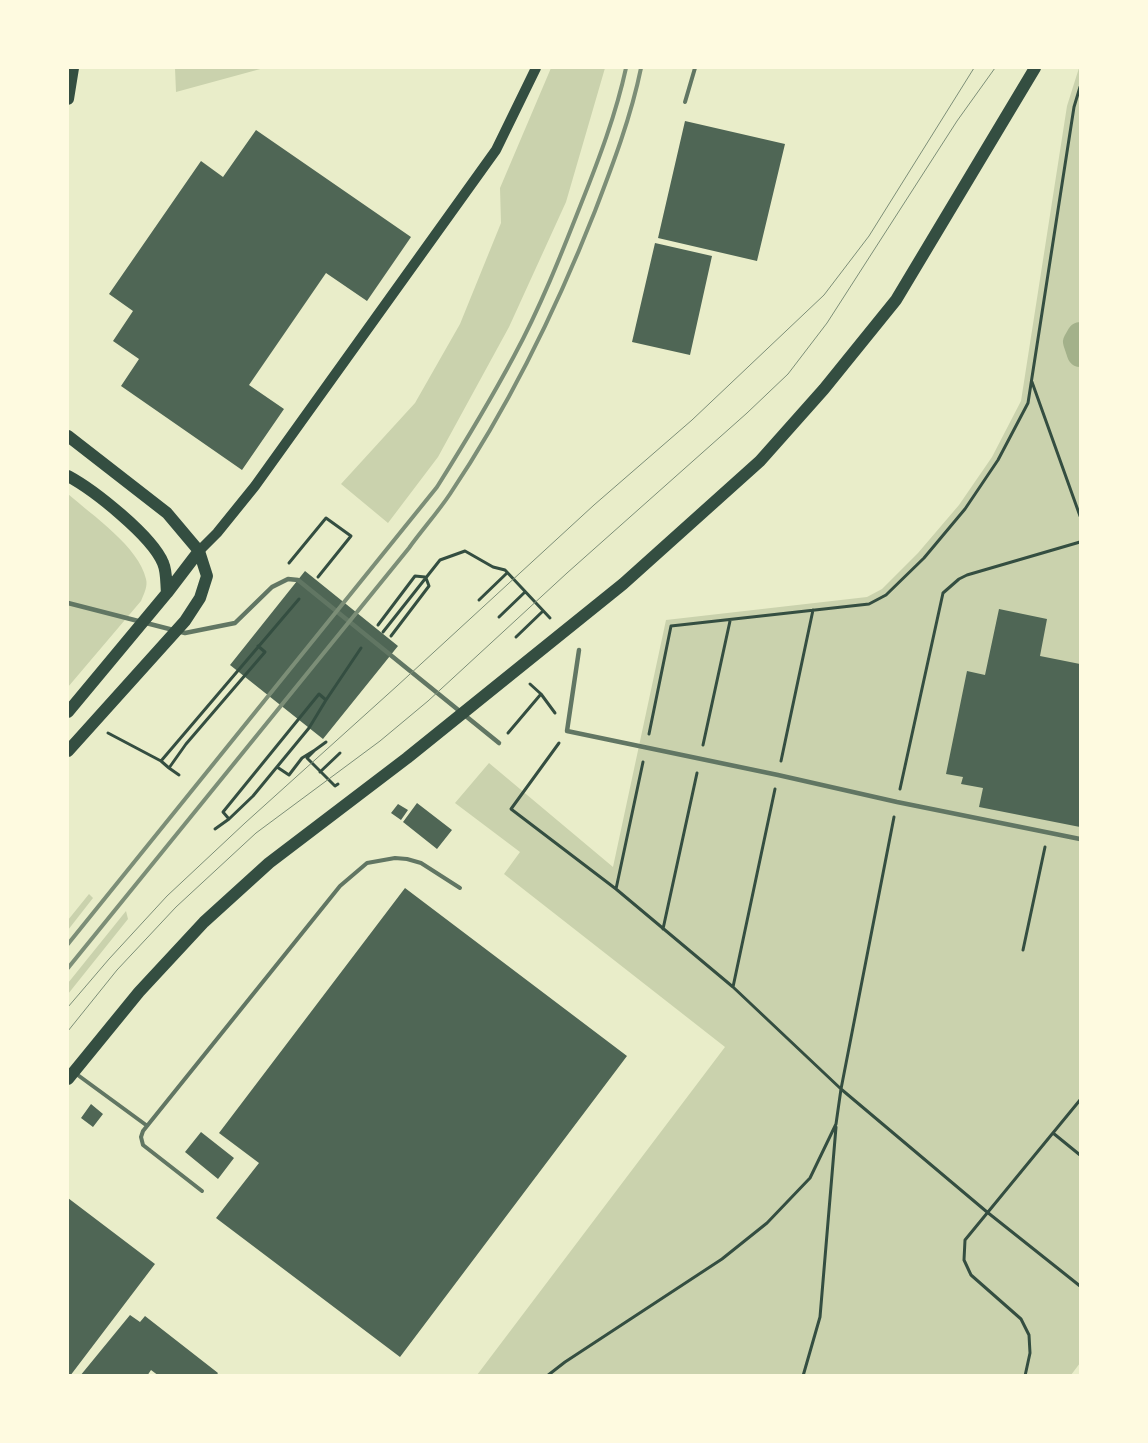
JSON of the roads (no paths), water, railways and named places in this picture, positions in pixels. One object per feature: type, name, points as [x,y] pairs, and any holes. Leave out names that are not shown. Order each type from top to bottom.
[{"type":"main road","points":[[68,99],[74,68]]},
{"type":"main road","points":[[68,712],[167,593],[199,551],[217,533],[255,486],[496,150],[536,68]]},
{"type":"main road","points":[[71,1075],[139,992],[204,922],[269,864],[407,758],[623,584],[760,461],[824,389],[896,300],[1035,68]]},
{"type":"main road","points":[[68,436],[167,513],[199,551],[207,576],[200,598],[185,621],[68,750]]},
{"type":"main road","points":[[68,476],[76,480],[113,509],[148,540],[163,564],[167,593]]},
{"type":"street","points":[[68,603],[185,633],[209,630],[235,623],[272,587],[288,579],[298,580],[499,743]]},
{"type":"street","points":[[579,650],[567,731],[1080,839]]},
{"type":"lane","points":[[685,102],[695,68]]},
{"type":"lane","points":[[202,1191],[143,1145],[141,1137],[146,1125],[340,886],[367,863],[407,858],[433,869],[460,888]]},
{"type":"lane","points":[[71,1075],[146,1125]]},
{"type":"waterway","points":[[1080,335],[1076,342],[1080,354]]},
{"type":"tram line","points":[[68,1007],[167,896],[594,505],[692,420],[824,295],[869,236],[974,68]]},
{"type":"tram line","points":[[68,1031],[117,970],[176,907],[256,833],[380,741],[428,701],[788,374],[827,323],[957,121],[995,68]]},
{"type":"railway","points":[[68,944],[437,487],[467,439],[524,338],[566,243],[601,153],[626,68]]},
{"type":"railway","points":[[68,968],[409,548],[445,501],[472,461],[530,357],[580,248],[615,158],[627,122],[641,68]]}]
